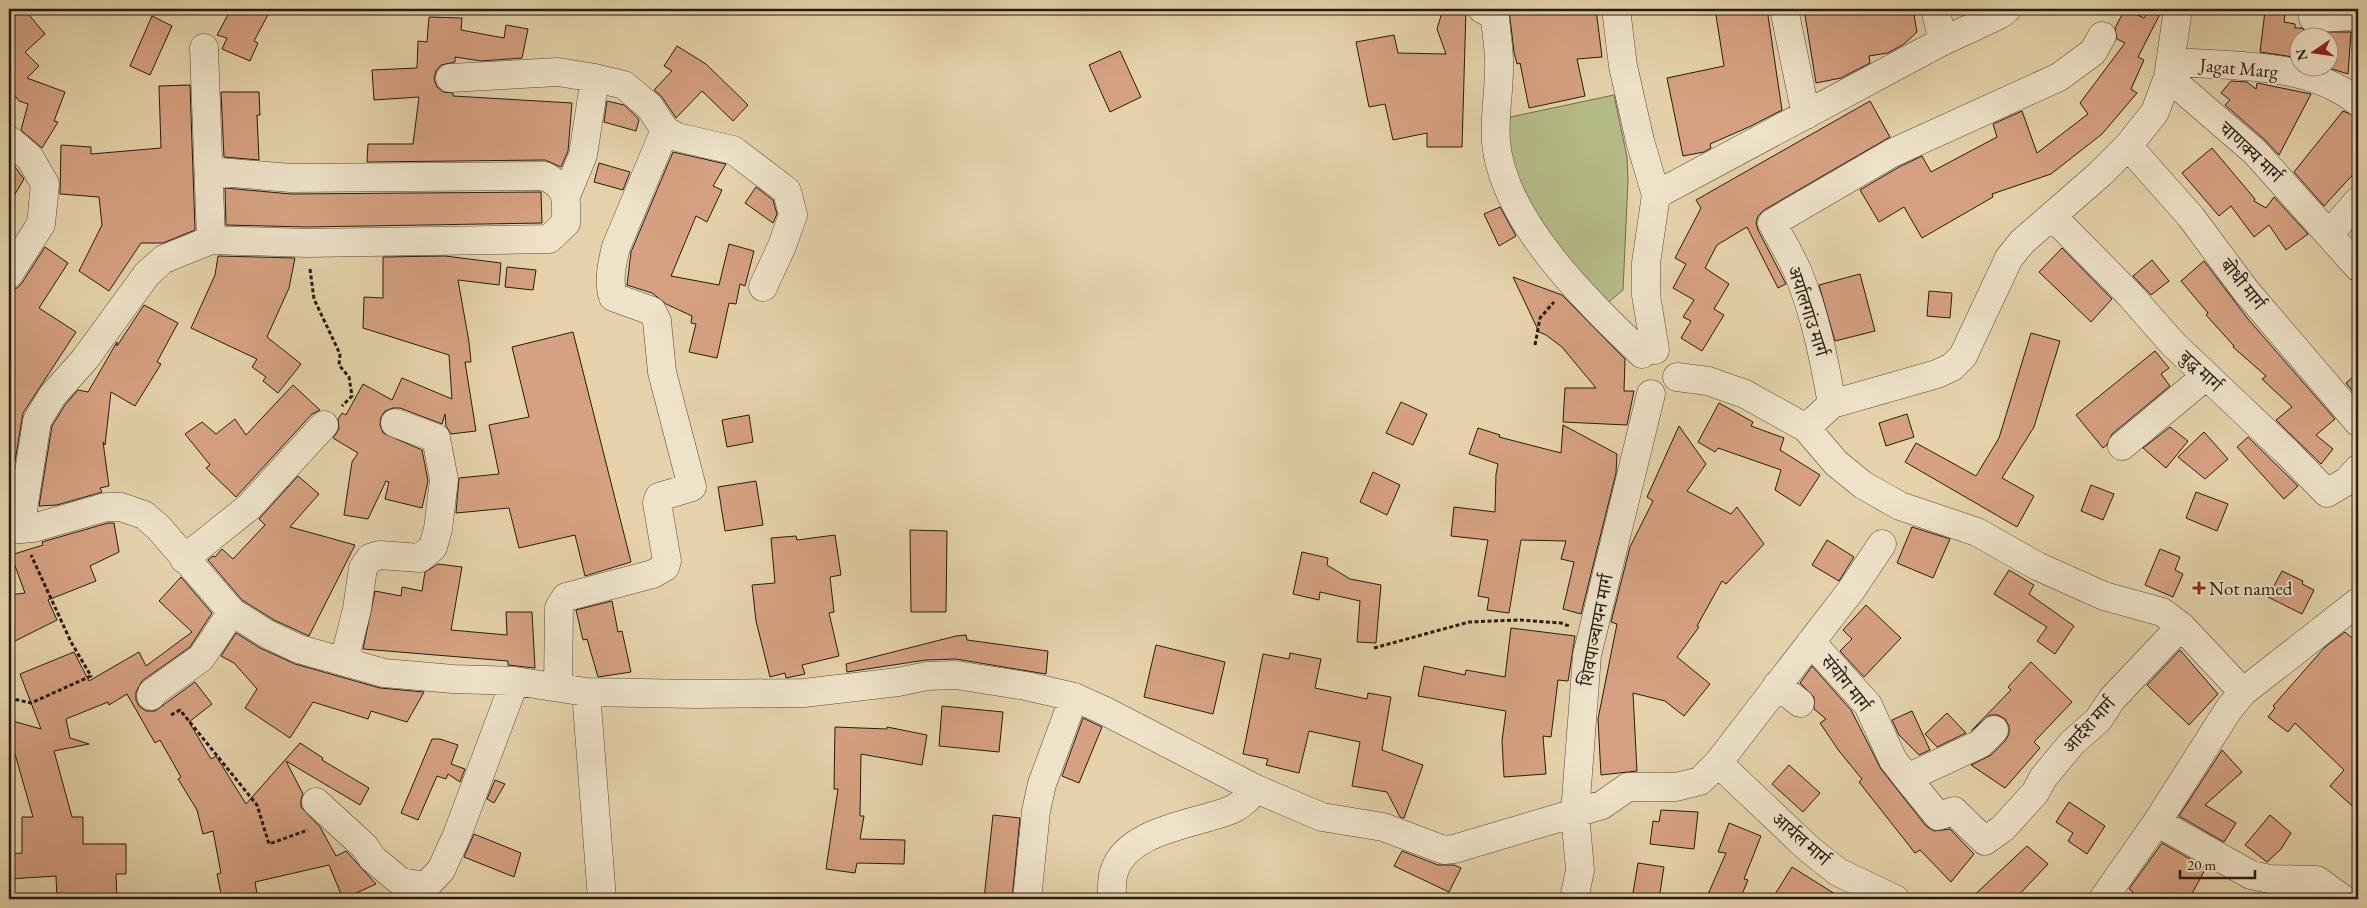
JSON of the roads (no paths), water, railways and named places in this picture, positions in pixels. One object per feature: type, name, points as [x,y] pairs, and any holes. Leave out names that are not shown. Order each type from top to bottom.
[{"type":"street","points":[[1482,9],[1494,16],[1499,67],[1496,141],[1502,174],[1528,224],[1570,282],[1649,352]]},
{"type":"street","points":[[1616,9],[1623,66],[1640,141],[1656,195],[1646,263],[1649,352]]},
{"type":"street","points":[[1784,9],[1806,115]]},
{"type":"street","points":[[1934,9],[1943,41]]},
{"type":"street","points":[[1656,195],[1943,41],[2000,15],[2007,9]]},
{"type":"street","points":[[1806,428],[1832,404],[1937,374],[1952,367],[1963,356],[2009,258],[2022,242],[2100,174],[2128,146],[2156,112],[2170,70],[2178,9]]},
{"type":"street","points":[[2313,21],[2358,16]]},
{"type":"street","name":"अर्यालगांउ मार्ग","points":[[1832,404],[1820,340],[1806,292],[1796,268],[1772,223],[1892,153],[2059,77],[2093,52],[2102,36]]},
{"type":"street","points":[[204,48],[211,240]]},
{"type":"street","name":"Jagat Marg","points":[[2170,70],[2290,71]]},
{"type":"street","name":"चाणक्य मार्ग","points":[[2170,70],[2255,152],[2330,233],[2358,267]]},
{"type":"street","points":[[450,78],[558,72],[624,85],[649,106],[665,130],[677,137],[733,150],[787,191],[792,214],[782,246],[763,287]]},
{"type":"street","points":[[595,78],[583,155],[566,196],[566,223],[549,239],[306,243],[211,240],[164,259],[146,274],[85,359],[52,396],[37,421],[14,529],[33,528],[106,507],[121,507],[144,515],[158,527],[232,612],[267,634],[299,649],[384,673],[453,679],[515,681],[558,686],[586,692],[804,693],[898,682],[926,676],[956,676],[1026,686],[1074,697],[1140,728],[1256,789],[1322,817],[1383,827],[1444,850],[1454,849],[1602,805],[1628,787],[1676,787],[1700,781],[1718,763],[1778,686],[1857,582],[1882,544]]},
{"type":"street","name":"Jagat Marg","points":[[2318,78],[2347,93],[2358,102]]},
{"type":"street","points":[[558,686],[559,608],[566,597],[654,574],[665,567],[667,561],[657,503],[659,497],[692,487],[662,372],[657,321],[652,311],[619,300],[613,297],[611,291],[611,265],[616,247],[665,130]]},
{"type":"street","points":[[9,140],[30,158],[45,184],[41,224],[9,274]]},
{"type":"street","name":"बोधी मार्ग","points":[[2128,146],[2191,217],[2246,290],[2358,422]]},
{"type":"street","points":[[209,171],[291,178],[545,176],[558,183],[566,196]]},
{"type":"street","points":[[2330,233],[2358,201]]},
{"type":"street","name":"बुद्ध मार्ग","points":[[2052,216],[2130,295],[2173,344],[2287,452],[2327,493],[2347,482],[2358,470]]},
{"type":"street","points":[[1649,352],[1667,353],[1673,358],[1678,370],[1677,377],[1670,389],[1658,394],[1651,394],[1639,387],[1633,373],[1637,359],[1649,352]]},
{"type":"street","points":[[2122,446],[2206,376]]},
{"type":"street","points":[[1677,377],[1708,381],[1745,394],[1806,428],[1836,463],[1862,485],[1900,506],[1977,532],[2067,581],[2104,596],[2162,612],[2181,626],[2243,692]]},
{"type":"street","name":"शिवपाञ्चायन मार्ग","points":[[1574,899],[1580,870],[1575,813],[1584,690],[1591,638],[1651,394]]},
{"type":"street","points":[[344,661],[357,609],[363,568],[370,558],[380,555],[420,558],[433,547],[438,529],[444,480],[436,438],[395,423]]},
{"type":"street","points":[[184,559],[249,507],[324,424]]},
{"type":"street","points":[[2104,899],[2157,822],[2229,709],[2243,692],[2358,602]]},
{"type":"street","points":[[151,696],[152,693],[202,658],[232,612]]},
{"type":"street","name":"आर्दश मार्ग","points":[[2003,828],[2035,793],[2043,778],[2072,743],[2098,720],[2112,700],[2181,626]]},
{"type":"street","name":"संयोग मार्ग","points":[[1811,642],[1868,705],[1894,760],[1938,816],[1954,811],[1985,841],[2003,828]]},
{"type":"street","points":[[326,811],[364,847],[372,858],[402,882],[426,886],[441,870],[457,835],[515,681]]},
{"type":"street","points":[[1778,686],[1800,703]]},
{"type":"street","points":[[586,692],[602,899]]},
{"type":"street","points":[[1026,899],[1036,811],[1042,784],[1074,697]]},
{"type":"street","points":[[1907,778],[1980,735]]},
{"type":"street","name":"आर्यल मार्ग","points":[[1718,763],[1809,850],[1838,872],[1895,899]]},
{"type":"street","points":[[1112,899],[1114,872],[1120,859],[1132,848],[1162,829],[1234,808],[1248,800],[1256,789]]},
{"type":"street","points":[[2157,822],[2251,875],[2270,879],[2317,880],[2343,899]]},
{"type":"street","points":[[2354,899],[2358,894]]},
{"type":"place","name":"Not named","points":[[2199,588]]}]
